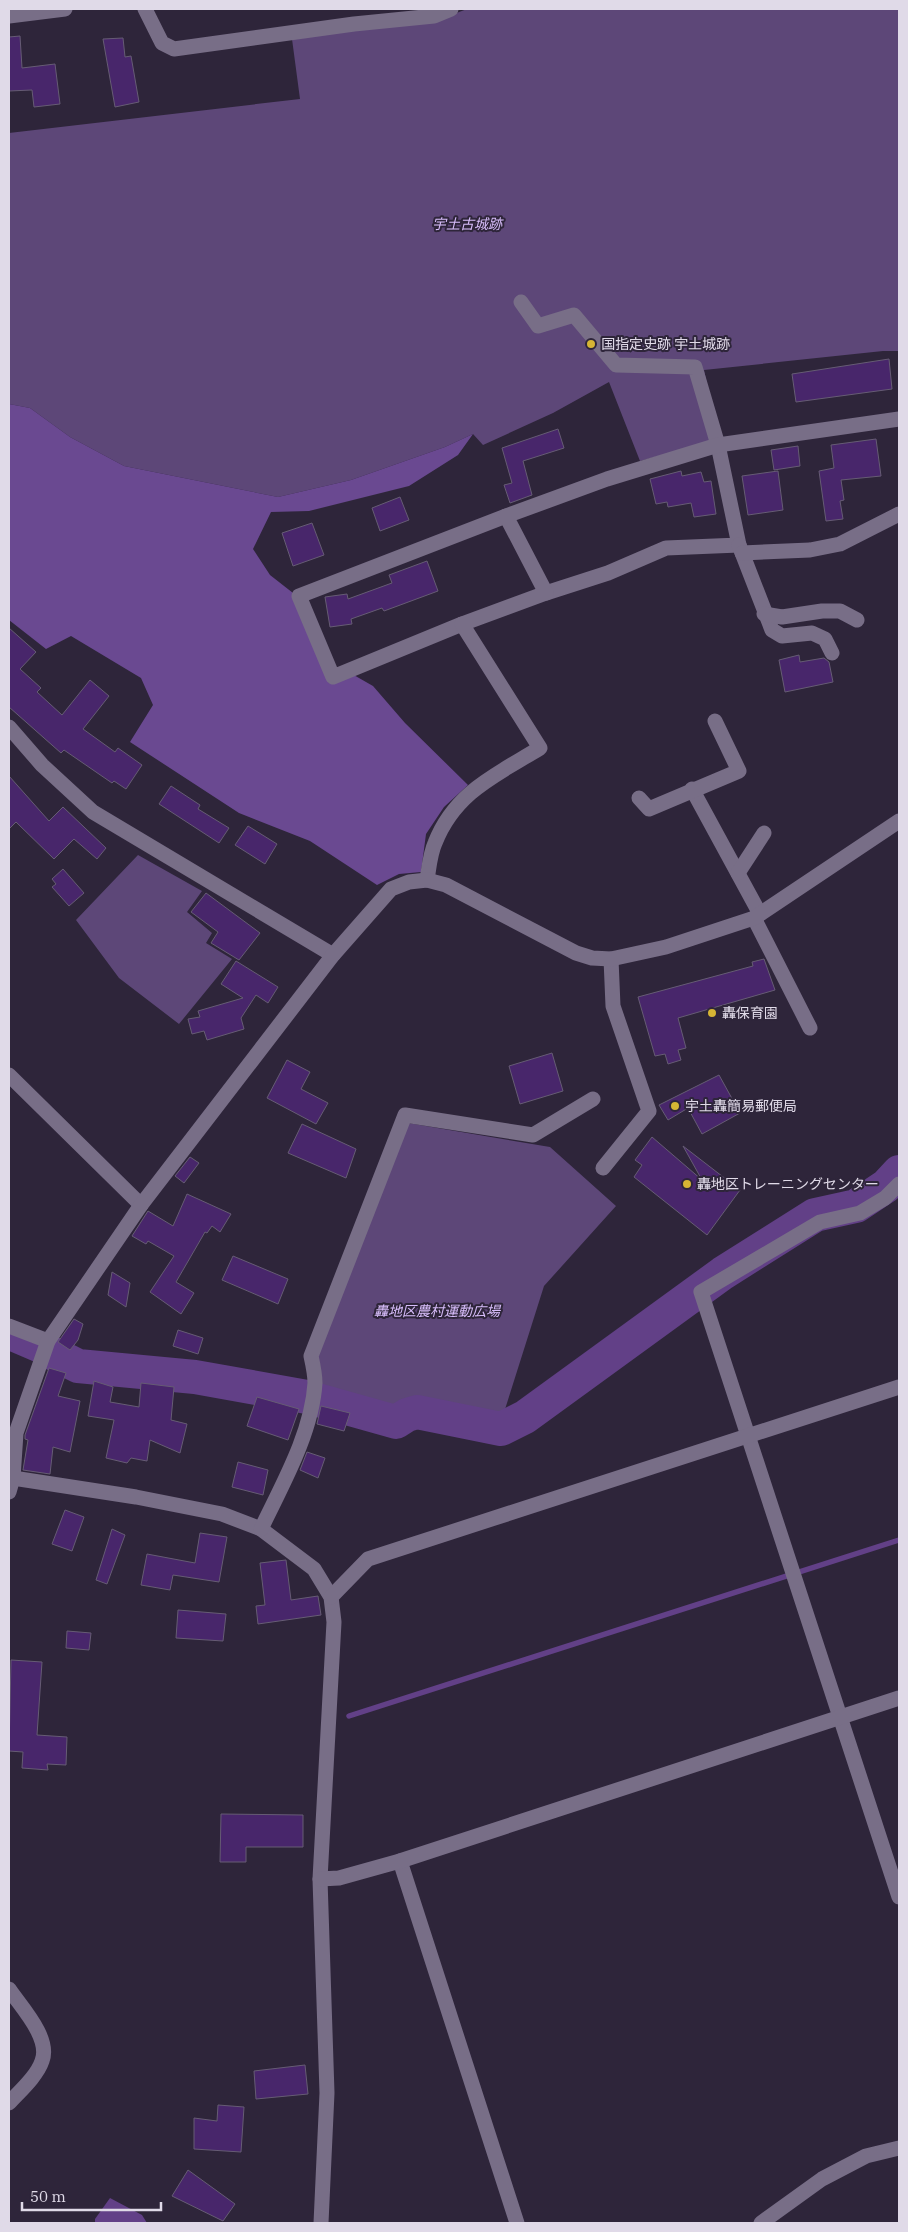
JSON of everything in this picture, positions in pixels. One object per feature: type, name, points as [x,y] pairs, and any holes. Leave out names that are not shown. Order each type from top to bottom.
[{"type":"street","points":[[9,16],[65,9]]},
{"type":"street","points":[[145,9],[162,44],[174,49],[354,24],[434,16],[451,9]]},
{"type":"street","points":[[521,302],[538,326],[574,315],[616,365],[695,367],[718,445],[740,549],[764,614],[772,630],[782,636],[812,633],[825,639],[832,653]]},
{"type":"street","points":[[899,419],[718,445],[607,478],[300,596],[333,677],[462,624],[546,593],[608,573],[666,548],[810,550],[840,544],[899,514]]},
{"type":"street","points":[[506,516],[546,593]]},
{"type":"street","points":[[764,614],[782,616],[822,610],[840,611],[856,620]]},
{"type":"street","points":[[427,880],[434,845],[447,816],[471,790],[540,748],[462,624]]},
{"type":"street","points":[[639,798],[649,809],[739,770],[716,721]]},
{"type":"street","points":[[9,727],[42,765],[93,812],[333,955]]},
{"type":"street","points":[[692,789],[738,873],[810,1028]]},
{"type":"street","points":[[321,2223],[327,2093],[320,1879],[334,1622],[331,1597],[314,1569],[261,1529],[222,1514],[136,1496],[11,1485],[16,1433],[48,1341],[141,1205],[333,955],[391,890],[410,882],[427,880],[446,885],[576,952],[592,958],[611,959],[666,947],[757,916],[899,821]]},
{"type":"street","points":[[738,873],[764,833]]},
{"type":"street","points":[[603,1168],[649,1111],[613,1006],[611,959]]},
{"type":"street","points":[[9,1075],[141,1205]]},
{"type":"street","points":[[261,1529],[297,1454],[312,1402],[315,1381],[312,1356],[405,1115],[533,1135],[593,1099]]},
{"type":"street","points":[[899,1184],[885,1198],[860,1213],[820,1222],[701,1292],[899,1897]]},
{"type":"street","points":[[9,1326],[48,1341]]},
{"type":"street","points":[[331,1597],[368,1560],[899,1387]]},
{"type":"street","points":[[320,1879],[339,1878],[400,1861],[899,1698]]},
{"type":"street","points":[[400,1861],[517,2223]]},
{"type":"street","points":[[9,1990],[39,2031],[44,2048],[43,2060],[34,2074],[9,2103]]},
{"type":"street","points":[[761,2223],[822,2180],[866,2156],[899,2148]]},
{"type":"green space","name":"宇土古城跡","points":[[467,9],[899,9],[899,351],[883,351],[704,370],[719,440],[640,461],[609,382],[553,413],[483,445],[473,434],[445,447],[351,480],[278,497],[124,466],[70,437],[30,408],[9,404],[9,133],[300,99],[292,39],[441,19]]},
{"type":"green space","points":[[138,855],[202,891],[187,912],[212,933],[206,943],[232,959],[179,1024],[119,978],[76,920]]},
{"type":"green space","name":"轟地区農村運動広場","points":[[408,1123],[550,1147],[616,1206],[544,1286],[501,1422],[404,1404],[398,1417],[318,1394],[316,1359]]},
{"type":"shaded area","points":[[9,404],[30,408],[70,437],[124,466],[278,497],[351,480],[445,447],[473,434],[458,455],[409,486],[309,511],[271,512],[253,549],[270,575],[293,593],[329,683],[352,674],[373,686],[405,723],[468,785],[444,807],[426,834],[421,872],[399,874],[377,885],[310,841],[239,813],[130,742],[153,705],[141,678],[71,636],[46,649],[9,620]]},
{"type":"shaded area","points":[[110,2198],[142,2215],[147,2223],[95,2223],[95,2219]]},
{"type":"building","points":[[20,36],[22,68],[55,64],[60,104],[34,107],[32,90],[9,91],[9,37]]},
{"type":"building","points":[[123,38],[125,57],[131,56],[139,102],[115,107],[103,39]]},
{"type":"building","points":[[889,359],[892,389],[796,402],[792,374]]},
{"type":"building","points":[[558,429],[564,448],[523,461],[532,495],[510,503],[504,485],[512,483],[502,448]]},
{"type":"building","points":[[876,439],[881,476],[841,480],[844,500],[840,501],[843,519],[826,521],[819,471],[834,468],[831,445]]},
{"type":"building","points":[[798,446],[800,466],[774,470],[771,450]]},
{"type":"building","points":[[681,471],[682,476],[701,472],[704,482],[711,481],[716,514],[694,517],[691,503],[668,507],[667,502],[656,504],[650,479]]},
{"type":"building","points":[[778,471],[783,510],[748,515],[742,476]]},
{"type":"building","points":[[400,497],[409,520],[380,531],[372,508]]},
{"type":"building","points":[[312,523],[324,555],[293,566],[282,533]]},
{"type":"building","points":[[427,561],[438,591],[384,611],[382,608],[351,619],[352,624],[330,627],[325,597],[347,594],[348,599],[392,583],[389,575]]},
{"type":"building","points":[[9,628],[36,652],[20,669],[41,688],[37,692],[62,715],[90,680],[109,696],[83,729],[115,752],[118,748],[142,765],[126,789],[114,781],[112,783],[64,750],[61,753],[9,707]]},
{"type":"building","points":[[799,655],[800,662],[824,658],[829,662],[833,682],[785,692],[779,660]]},
{"type":"building","points":[[9,776],[49,821],[63,807],[106,848],[97,859],[74,839],[54,859],[16,822],[9,829]]},
{"type":"building","points":[[171,786],[200,805],[198,809],[229,828],[219,843],[159,804]]},
{"type":"building","points":[[248,826],[277,844],[265,864],[235,845]]},
{"type":"building","points":[[63,869],[84,893],[69,906],[52,887],[56,884],[52,879]]},
{"type":"building","points":[[206,893],[260,933],[239,960],[211,943],[218,932],[191,912]]},
{"type":"building","points":[[764,959],[775,990],[678,1018],[686,1048],[678,1050],[681,1060],[668,1064],[665,1054],[655,1056],[638,997],[753,966],[752,962]]},
{"type":"building","points":[[236,961],[278,987],[268,1003],[256,995],[241,1018],[244,1029],[207,1040],[204,1031],[192,1034],[188,1019],[200,1017],[198,1011],[243,998],[221,984]]},
{"type":"building","points":[[552,1053],[563,1091],[520,1104],[509,1066]]},
{"type":"building","points":[[287,1060],[310,1072],[301,1089],[328,1103],[316,1124],[267,1098]]},
{"type":"building","points":[[719,1075],[740,1113],[702,1134],[688,1108],[668,1120],[659,1105]]},
{"type":"building","points":[[302,1124],[356,1149],[346,1178],[288,1153]]},
{"type":"building","name":"轟地区トレーニングセンター","points":[[652,1137],[702,1180],[683,1146],[740,1190],[707,1235],[634,1177],[642,1165],[635,1160]]},
{"type":"building","points":[[190,1157],[199,1163],[184,1183],[175,1176]]},
{"type":"building","points":[[187,1194],[231,1214],[220,1232],[212,1226],[207,1233],[205,1232],[176,1282],[194,1293],[181,1314],[150,1292],[174,1256],[148,1241],[146,1244],[132,1236],[148,1211],[173,1226]]},
{"type":"building","points":[[233,1256],[288,1279],[278,1304],[222,1280]]},
{"type":"building","points":[[112,1272],[130,1283],[126,1307],[108,1295]]},
{"type":"building","points":[[74,1319],[83,1324],[78,1340],[70,1350],[58,1342]]},
{"type":"building","points":[[178,1330],[203,1338],[198,1354],[173,1346]]},
{"type":"building","points":[[49,1368],[66,1373],[58,1396],[80,1401],[70,1452],[53,1447],[50,1474],[23,1470],[28,1440],[25,1439],[25,1435]]},
{"type":"building","points":[[94,1381],[113,1387],[110,1402],[139,1407],[141,1383],[174,1387],[171,1420],[187,1424],[180,1453],[150,1440],[147,1461],[131,1458],[127,1463],[106,1458],[114,1420],[88,1416]]},
{"type":"building","points":[[257,1397],[299,1409],[288,1440],[247,1426]]},
{"type":"building","points":[[321,1406],[350,1413],[344,1431],[317,1424]]},
{"type":"building","points":[[307,1452],[325,1458],[318,1478],[300,1470]]},
{"type":"building","points":[[238,1462],[268,1470],[263,1495],[232,1487]]},
{"type":"building","points":[[65,1510],[84,1517],[72,1551],[52,1544]]},
{"type":"building","points":[[112,1529],[125,1535],[107,1584],[96,1580]]},
{"type":"building","points":[[200,1533],[227,1537],[219,1582],[173,1575],[170,1590],[141,1585],[147,1554],[195,1563]]},
{"type":"building","points":[[286,1560],[291,1600],[318,1596],[321,1615],[258,1624],[256,1606],[265,1605],[260,1563]]},
{"type":"building","points":[[178,1610],[226,1614],[223,1641],[176,1638]]},
{"type":"building","points":[[67,1631],[91,1633],[89,1650],[66,1648]]},
{"type":"building","points":[[11,1660],[42,1662],[37,1735],[67,1737],[66,1765],[47,1764],[48,1770],[22,1768],[23,1752],[9,1751]]},
{"type":"building","points":[[221,1814],[303,1815],[303,1847],[246,1847],[246,1862],[220,1862]]},
{"type":"building","points":[[305,2065],[308,2094],[256,2099],[254,2071]]},
{"type":"building","points":[[218,2105],[244,2107],[241,2152],[194,2149],[194,2118],[217,2121]]},
{"type":"building","points":[[188,2170],[235,2204],[223,2221],[172,2196]]},
{"type":"waterway","points":[[54,1354],[78,1366],[195,1377],[307,1397],[396,1422],[407,1415],[417,1412],[501,1429],[525,1417],[723,1273],[815,1215],[856,1206],[886,1186],[899,1172]]},
{"type":"waterway","points":[[9,1340],[37,1352]]},
{"type":"waterway","points":[[349,1716],[899,1540]]},
{"type":"place","name":"国指定史跡 宇土城跡","points":[[591,344]]},
{"type":"place","name":"轟保育園","points":[[712,1013]]},
{"type":"place","name":"宇土轟簡易郵便局","points":[[675,1106]]},
{"type":"place","name":"轟地区トレーニングセンター","points":[[687,1184]]}]
